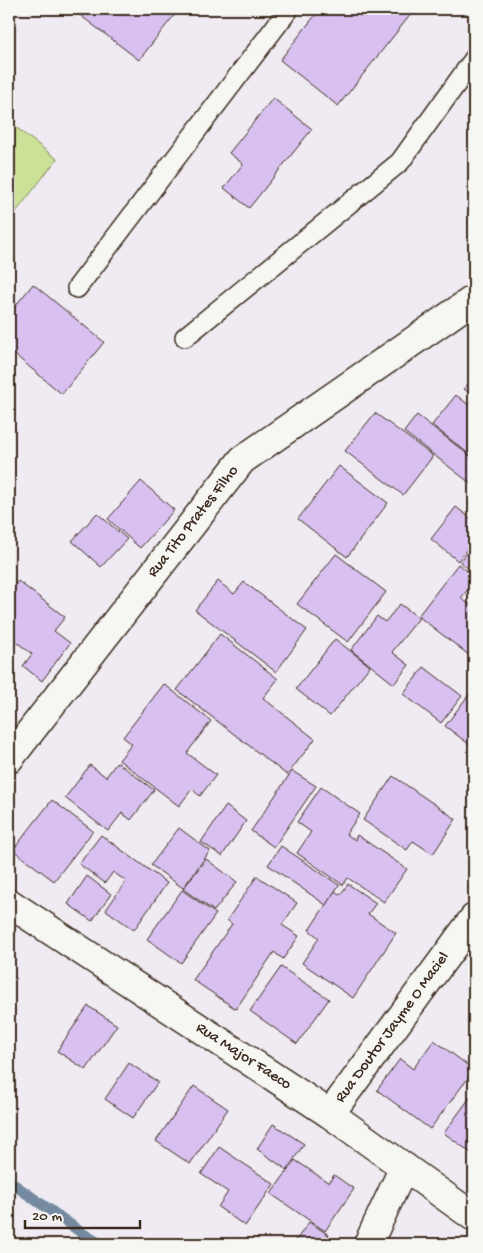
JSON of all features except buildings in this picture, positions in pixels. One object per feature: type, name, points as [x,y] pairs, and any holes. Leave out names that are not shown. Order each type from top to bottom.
[{"type":"street","name":"Rua Tito Prates Filho","points":[[9,760],[242,460],[474,300]]},
{"type":"street","name":"Rua Major Faeco","points":[[9,903],[330,1114],[474,1217]]},
{"type":"street","name":"Rua Doutor Jayme O Maciel","points":[[330,1114],[474,918]]},
{"type":"street","points":[[368,1244],[404,1166]]},
{"type":"lane","points":[[77,288],[289,9]]},
{"type":"lane","points":[[185,337],[400,162],[474,59]]},
{"type":"green space","points":[[9,122],[57,159],[9,221]]},
{"type":"waterway","points":[[9,1181],[100,1244]]}]
